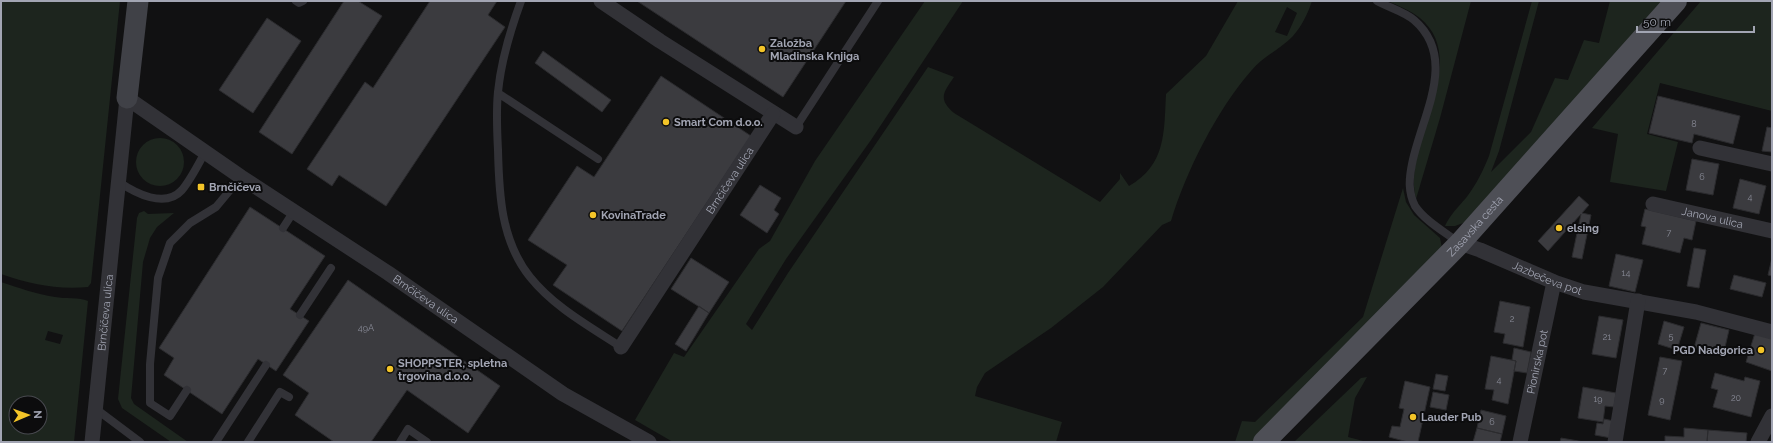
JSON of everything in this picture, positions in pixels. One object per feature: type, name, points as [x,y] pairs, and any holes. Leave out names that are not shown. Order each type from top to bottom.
[{"type":"main road","name":"Zasavska cesta","points":[[1264,442],[1460,243],[1676,1]]},
{"type":"street","name":"Brnčičeva ulica","points":[[92,442],[138,1]]},
{"type":"street","points":[[601,1],[773,114],[796,127]]},
{"type":"street","name":"Brnčičeva ulica","points":[[127,98],[241,177],[388,273],[563,394],[648,442]]},
{"type":"street","name":"Brnčičeva ulica","points":[[621,347],[773,114]]},
{"type":"street","points":[[1700,148],[1772,164]]},
{"type":"street","name":"Janova ulica","points":[[1653,204],[1772,231]]},
{"type":"street","name":"Jazbečeva pot","points":[[1460,243],[1554,282],[1584,292],[1696,312],[1772,332]]},
{"type":"street","name":"Pionirska pot","points":[[1520,442],[1554,282]]},
{"type":"street","points":[[1615,442],[1638,302]]},
{"type":"street","points":[[1758,442],[1772,416]]},
{"type":"lane","points":[[296,1],[299,3],[303,1]]},
{"type":"lane","points":[[521,1],[512,27],[502,65],[498,93],[498,169],[502,215],[513,250],[530,277],[558,305],[621,347]]},
{"type":"lane","points":[[796,127],[878,1]]},
{"type":"lane","points":[[1377,1],[1414,19],[1430,37],[1437,60],[1436,75],[1426,115],[1416,146],[1408,181],[1415,206],[1428,220],[1460,243]]},
{"type":"lane","points":[[498,93],[598,159]]},
{"type":"lane","points":[[119,182],[144,196],[153,198],[168,197],[181,191],[205,152]]},
{"type":"lane","points":[[187,390],[170,416],[150,403],[150,364],[158,278],[170,242],[190,223],[216,206],[241,177]]},
{"type":"lane","points":[[282,228],[294,211]]},
{"type":"lane","points":[[300,315],[331,268]]},
{"type":"lane","points":[[216,442],[266,365]]},
{"type":"lane","points":[[248,442],[280,392],[290,397]]},
{"type":"lane","points":[[96,409],[140,442]]},
{"type":"lane","points":[[400,442],[408,430],[427,442]]},
{"type":"shaded area","points":[[1,1],[120,1],[91,283],[88,287],[54,287],[22,281],[1,274]]},
{"type":"shaded area","points":[[925,1],[963,1],[871,140],[786,259],[746,324],[752,330],[788,273],[928,67],[954,77],[947,87],[944,100],[954,113],[1100,202],[1120,179],[1120,173],[1129,186],[1141,178],[1150,168],[1161,146],[1165,121],[1166,94],[1206,56],[1238,1],[1312,1],[1309,10],[1293,36],[1256,66],[1226,104],[1194,162],[1177,202],[1171,221],[1162,225],[1103,287],[1051,328],[985,373],[977,387],[975,396],[1062,422],[1056,442],[673,442],[635,420],[674,353],[684,357],[759,249],[770,241],[815,161]],"holes":[[[1287,7],[1297,13],[1287,36],[1275,32]]]},
{"type":"shaded area","points":[[1388,1],[1471,1],[1440,118],[1416,199],[1414,177],[1418,154],[1438,80],[1440,57],[1434,36],[1420,18]]},
{"type":"shaded area","points":[[1532,1],[1539,1],[1499,151],[1491,172],[1531,132],[1555,78],[1568,80],[1584,40],[1599,43],[1610,1],[1664,1],[1466,222],[1455,226],[1445,226],[1473,188],[1489,156]]},
{"type":"shaded area","points":[[1701,1],[1772,1],[1772,111],[1660,83],[1647,134],[1678,142],[1666,191],[1610,182],[1618,134],[1592,128]]},
{"type":"shaded area","points":[[155,138],[165,138],[177,145],[184,157],[184,167],[177,179],[165,186],[155,186],[147,182],[140,175],[136,167],[136,157],[140,149],[147,142]]},
{"type":"shaded area","points":[[1403,188],[1406,202],[1414,215],[1440,238],[1442,248],[1254,442],[1235,442],[1242,421],[1255,422],[1363,317]]},
{"type":"shaded area","points":[[144,211],[148,214],[174,213],[157,227],[150,238],[143,262],[131,398],[134,404],[188,442],[171,442],[122,408],[118,399],[137,218],[139,213]]},
{"type":"shaded area","points":[[1,282],[48,296],[88,301],[74,442],[1,442]],"holes":[[[48,331],[63,335],[60,344],[45,340]]]},
{"type":"shaded area","points":[[1367,377],[1355,398],[1348,437],[1367,442],[1294,442],[1361,378]]},
{"type":"building","points":[[344,1],[358,1],[382,16],[292,154],[259,132]]},
{"type":"building","points":[[430,1],[497,1],[488,15],[505,27],[386,206],[339,175],[332,186],[307,169],[365,82],[373,88]]},
{"type":"building","name":"Založba Mladinska Knjiga","points":[[637,1],[846,1],[783,97]]},
{"type":"building","points":[[267,18],[301,41],[253,113],[219,90]]},
{"type":"building","points":[[543,51],[611,100],[602,112],[535,63]]},
{"type":"building","points":[[661,76],[751,136],[622,331],[553,285],[567,265],[528,240],[577,166],[594,177]]},
{"type":"building","points":[[1658,96],[1740,116],[1733,144],[1694,134],[1692,143],[1649,133]]},
{"type":"building","points":[[1767,127],[1772,128],[1772,152],[1762,151]]},
{"type":"building","points":[[1692,159],[1719,164],[1713,195],[1686,190]]},
{"type":"building","points":[[1740,179],[1766,186],[1759,214],[1733,208]]},
{"type":"building","points":[[760,185],[781,198],[774,210],[779,214],[767,233],[740,215]]},
{"type":"building","name":"elsing","points":[[1579,196],[1589,205],[1582,213],[1591,215],[1582,259],[1572,257],[1581,214],[1548,251],[1538,241]]},
{"type":"building","points":[[250,207],[325,256],[290,309],[309,321],[276,371],[258,359],[222,414],[164,375],[174,358],[159,348]]},
{"type":"building","points":[[1645,209],[1696,221],[1692,240],[1684,238],[1680,253],[1642,244],[1646,227],[1641,226]]},
{"type":"building","points":[[1694,248],[1706,250],[1699,288],[1687,286]]},
{"type":"building","points":[[1616,254],[1643,260],[1635,292],[1609,286]]},
{"type":"building","points":[[691,258],[729,282],[709,313],[671,289]]},
{"type":"building","points":[[1772,258],[1772,276],[1768,275]]},
{"type":"building","points":[[1734,275],[1766,283],[1762,297],[1730,289]]},
{"type":"building","points":[[348,280],[500,386],[468,433],[407,390],[371,442],[334,442],[295,415],[309,393],[283,375]]},
{"type":"building","points":[[1500,301],[1530,307],[1523,347],[1503,343],[1505,334],[1494,332]]},
{"type":"building","points":[[699,306],[709,313],[686,351],[675,344]]},
{"type":"building","points":[[1599,316],[1623,320],[1616,358],[1592,354]]},
{"type":"building","points":[[1664,321],[1684,327],[1677,350],[1658,344]]},
{"type":"building","points":[[1701,323],[1729,330],[1723,356],[1694,348]]},
{"type":"building","name":"PGD Nadgorica","points":[[1755,333],[1772,339],[1772,371],[1746,362]]},
{"type":"building","points":[[1514,348],[1531,352],[1527,373],[1514,371],[1516,361],[1512,360]]},
{"type":"building","points":[[1491,356],[1516,361],[1508,404],[1492,400],[1494,390],[1485,389]]},
{"type":"building","points":[[1660,357],[1682,361],[1670,420],[1648,415]]},
{"type":"building","points":[[1715,373],[1744,381],[1745,377],[1760,381],[1751,417],[1713,407],[1718,390],[1711,388]]},
{"type":"building","points":[[1436,374],[1448,376],[1445,391],[1433,389]]},
{"type":"building","name":"Lauder Pub","points":[[1405,381],[1430,387],[1418,442],[1408,442],[1389,437],[1392,426],[1400,427],[1404,409],[1399,408]]},
{"type":"building","points":[[1583,387],[1616,393],[1614,407],[1605,406],[1603,422],[1578,418]]},
{"type":"building","points":[[1433,392],[1449,395],[1446,410],[1430,407]]},
{"type":"building","points":[[1481,410],[1506,416],[1502,434],[1477,428]]},
{"type":"building","points":[[1604,419],[1614,421],[1611,438],[1595,435],[1597,423],[1603,424]]},
{"type":"building","points":[[1477,428],[1502,434],[1500,442],[1473,442]]},
{"type":"building","points":[[1684,428],[1708,430],[1707,442],[1665,442],[1665,436],[1684,437]]},
{"type":"building","points":[[1708,430],[1747,433],[1746,442],[1707,442]]},
{"type":"building","points":[[1561,438],[1584,442],[1560,442]]},
{"type":"place","name":"Založba Mladinska Knjiga","points":[[762,49]]},
{"type":"place","name":"Smart Com d.o.o.","points":[[666,122]]},
{"type":"place","name":"Brnčičeva","points":[[201,187]]},
{"type":"place","name":"KovinaTrade","points":[[593,215]]},
{"type":"place","name":"elsing","points":[[1559,228]]},
{"type":"place","name":"PGD Nadgorica","points":[[1761,350]]},
{"type":"place","name":"SHOPPSTER, spletna trgovina d.o.o.","points":[[390,369]]},
{"type":"place","name":"Lauder Pub","points":[[1413,417]]}]
